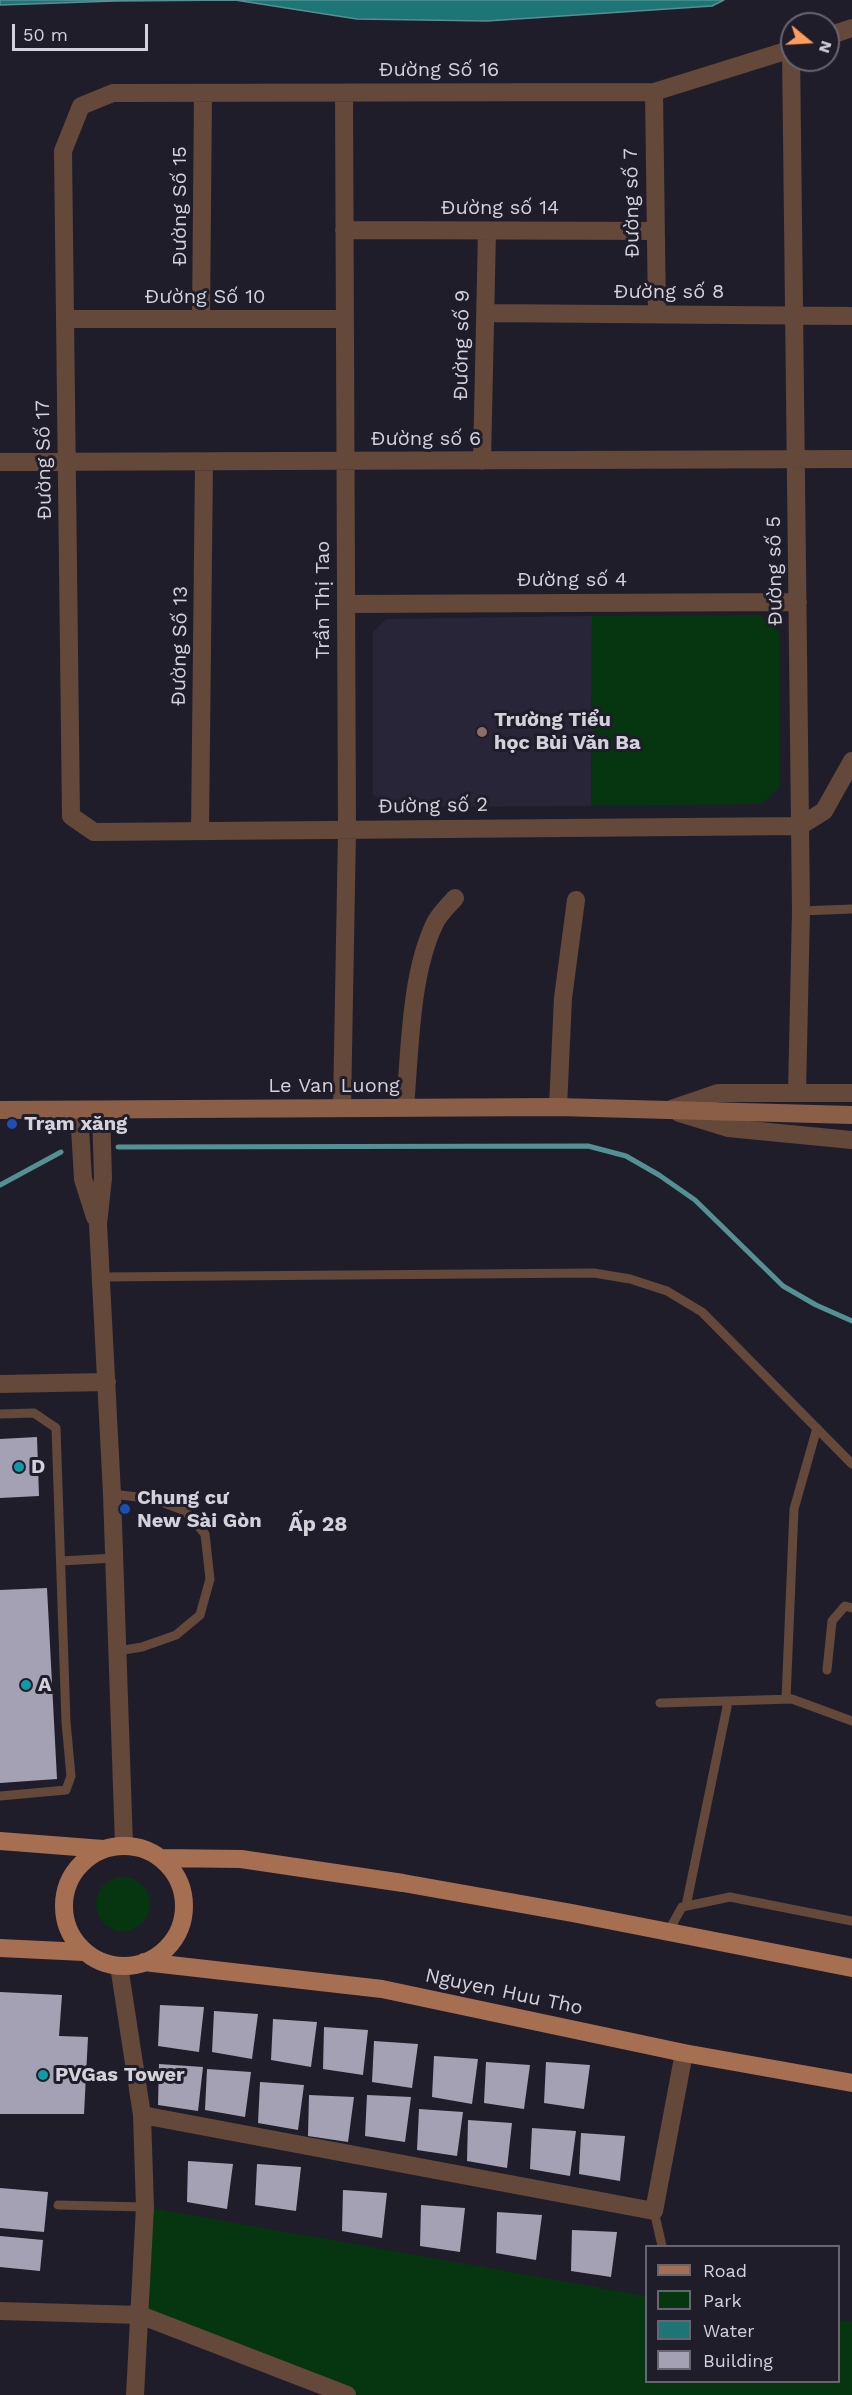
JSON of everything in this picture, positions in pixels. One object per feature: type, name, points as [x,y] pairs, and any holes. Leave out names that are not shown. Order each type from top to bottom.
[{"type":"main road","name":"Le Van Luong","points":[[0,1110],[558,1107],[852,1115]]},
{"type":"main road","points":[[0,1841],[103,1849],[124,1845],[148,1850],[161,1858],[174,1871],[181,1888],[184,1906],[181,1924],[173,1940],[160,1954],[144,1962],[119,1966],[100,1962],[84,1952],[71,1935],[64,1915],[64,1895],[72,1875],[85,1859],[103,1849]]},
{"type":"main road","points":[[161,1858],[241,1859],[404,1883],[852,1968]]},
{"type":"main road","points":[[0,1948],[84,1952]]},
{"type":"main road","name":"Nguyen Huu Tho","points":[[144,1962],[382,1989],[684,2053],[852,2083]]},
{"type":"street","name":"Đường Số 16","points":[[81,106],[113,93],[654,92],[780,53]]},
{"type":"street","name":"Đường số 5","points":[[792,72],[801,911],[797,1093]]},
{"type":"street","name":"Đường số 7","points":[[654,92],[657,314]]},
{"type":"street","name":"Đường Số 15","points":[[201,319],[203,93]]},
{"type":"street","name":"Trần Thị Tao","points":[[342,1108],[346,830],[344,93]]},
{"type":"street","name":"Đường Số 17","points":[[70,816],[63,151],[81,106]]},
{"type":"street","name":"Đường số 14","points":[[344,230],[655,231]]},
{"type":"street","name":"Đường số 9","points":[[482,461],[487,231]]},
{"type":"street","name":"Đường số 8","points":[[486,313],[852,316]]},
{"type":"street","name":"Đường Số 10","points":[[65,319],[345,319]]},
{"type":"street","name":"Đường số 6","points":[[0,462],[852,459]]},
{"type":"street","name":"Đường Số 13","points":[[200,831],[204,462]]},
{"type":"street","name":"Đường số 4","points":[[346,603],[798,602]]},
{"type":"street","points":[[800,826],[824,811],[852,761]]},
{"type":"street","name":"Đường số 2","points":[[70,816],[94,832],[800,826]]},
{"type":"street","points":[[405,1107],[413,1013],[421,965],[435,921],[455,898]]},
{"type":"street","points":[[558,1107],[562,998],[576,900]]},
{"type":"street","name":"Le Van Luong","points":[[669,1110],[718,1093],[852,1093]]},
{"type":"street","points":[[101,1110],[103,1178],[98,1224],[115,1558],[124,1845]]},
{"type":"street","points":[[669,1110],[729,1128],[852,1140]]},
{"type":"street","points":[[79,1111],[83,1179],[98,1224]]},
{"type":"street","points":[[0,1384],[106,1382]]},
{"type":"street","points":[[119,1966],[142,2115],[145,2207],[135,2395]]},
{"type":"street","points":[[142,2115],[654,2211],[684,2053]]},
{"type":"street","points":[[0,2311],[140,2315],[347,2395]]},
{"type":"lane","points":[[801,911],[852,909]]},
{"type":"lane","points":[[101,1277],[594,1273],[630,1279],[667,1291],[702,1312],[852,1464]]},
{"type":"lane","points":[[0,1414],[34,1413],[56,1428],[66,1722],[71,1776],[66,1790],[0,1796]]},
{"type":"lane","points":[[786,1700],[794,1509],[817,1428]]},
{"type":"lane","points":[[112,1494],[154,1499],[185,1511],[205,1534],[210,1579],[200,1614],[176,1635],[142,1647],[118,1651]]},
{"type":"lane","points":[[61,1560],[115,1558]]},
{"type":"lane","points":[[827,1670],[832,1621],[844,1606],[852,1608]]},
{"type":"lane","points":[[660,1703],[792,1699],[852,1721]]},
{"type":"lane","points":[[686,1906],[728,1702]]},
{"type":"lane","points":[[668,1932],[682,1907],[730,1897],[852,1921]]},
{"type":"lane","points":[[58,2205],[145,2207]]},
{"type":"lane","points":[[654,2211],[662,2245]]},
{"type":"shaded area","name":"Trường Tiểu học Bùi Văn Ba","points":[[592,616],[591,806],[387,807],[373,794],[373,632],[386,619]]},
{"type":"green space","points":[[760,615],[779,632],[779,788],[761,804],[591,806],[592,616]]},
{"type":"green space","points":[[118,1877],[128,1877],[138,1881],[146,1889],[150,1904],[146,1919],[138,1927],[128,1931],[118,1931],[108,1927],[100,1919],[96,1909],[96,1899],[100,1889],[108,1881]]},
{"type":"green space","points":[[145,2207],[645,2296],[645,2383],[840,2383],[840,2320],[852,2322],[852,2395],[346,2395],[140,2315]]},
{"type":"water","points":[[0,0],[235,0],[0,5]]},
{"type":"water","points":[[235,0],[724,0],[712,6],[487,21],[357,19]]},
{"type":"building","name":"D","points":[[37,1437],[39,1496],[0,1498],[0,1439]]},
{"type":"building","name":"A","points":[[47,1588],[57,1779],[0,1783],[0,1590]]},
{"type":"building","name":"PVGas Tower","points":[[0,1992],[62,1995],[59,2036],[88,2037],[84,2114],[0,2114]]},
{"type":"building","points":[[160,2005],[204,2007],[199,2052],[158,2046]]},
{"type":"building","points":[[214,2011],[258,2014],[252,2059],[212,2052]]},
{"type":"building","points":[[273,2019],[317,2022],[311,2067],[271,2060]]},
{"type":"building","points":[[324,2027],[368,2030],[363,2075],[323,2069]]},
{"type":"building","points":[[374,2041],[418,2044],[412,2088],[372,2082]]},
{"type":"building","points":[[434,2056],[478,2059],[472,2104],[432,2097]]},
{"type":"building","points":[[486,2062],[530,2065],[524,2109],[484,2103]]},
{"type":"building","points":[[546,2062],[590,2065],[584,2109],[544,2103]]},
{"type":"building","points":[[159,2064],[203,2067],[198,2111],[158,2105]]},
{"type":"building","points":[[207,2069],[251,2072],[245,2117],[205,2110]]},
{"type":"building","points":[[260,2082],[304,2085],[298,2130],[258,2123]]},
{"type":"building","points":[[309,2095],[354,2097],[348,2142],[308,2136]]},
{"type":"building","points":[[367,2095],[411,2097],[405,2142],[365,2136]]},
{"type":"building","points":[[419,2109],[463,2112],[457,2156],[417,2150]]},
{"type":"building","points":[[468,2120],[512,2123],[507,2168],[467,2161]]},
{"type":"building","points":[[532,2128],[576,2131],[570,2176],[530,2169]]},
{"type":"building","points":[[581,2133],[625,2136],[620,2181],[579,2174]]},
{"type":"building","points":[[188,2161],[233,2164],[227,2209],[187,2202]]},
{"type":"building","points":[[257,2164],[301,2167],[296,2211],[255,2205]]},
{"type":"building","points":[[0,2188],[48,2192],[44,2232],[0,2228]]},
{"type":"building","points":[[343,2190],[387,2193],[382,2238],[342,2231]]},
{"type":"building","points":[[421,2205],[465,2208],[460,2252],[420,2246]]},
{"type":"building","points":[[497,2212],[542,2215],[536,2260],[496,2253]]},
{"type":"building","points":[[572,2230],[617,2232],[611,2277],[571,2271]]},
{"type":"building","points":[[0,2236],[43,2240],[40,2271],[0,2267]]},
{"type":"waterway","points":[[118,1147],[588,1146],[626,1156],[659,1175],[695,1200],[783,1286],[816,1305],[852,1321]]},
{"type":"waterway","points":[[0,1185],[61,1152]]},
{"type":"place","name":"Trường Tiểu học Bùi Văn Ba","points":[[482,732]]},
{"type":"place","name":"Trạm xăng","points":[[12,1124]]},
{"type":"place","name":"D","points":[[19,1467]]},
{"type":"place","name":"Chung cư New Sài Gòn","points":[[125,1509]]},
{"type":"place","name":"A","points":[[26,1685]]},
{"type":"place","name":"PVGas Tower","points":[[43,2075]]},
{"type":"district","name":"Ấp 28","points":[[318,1525]]}]
